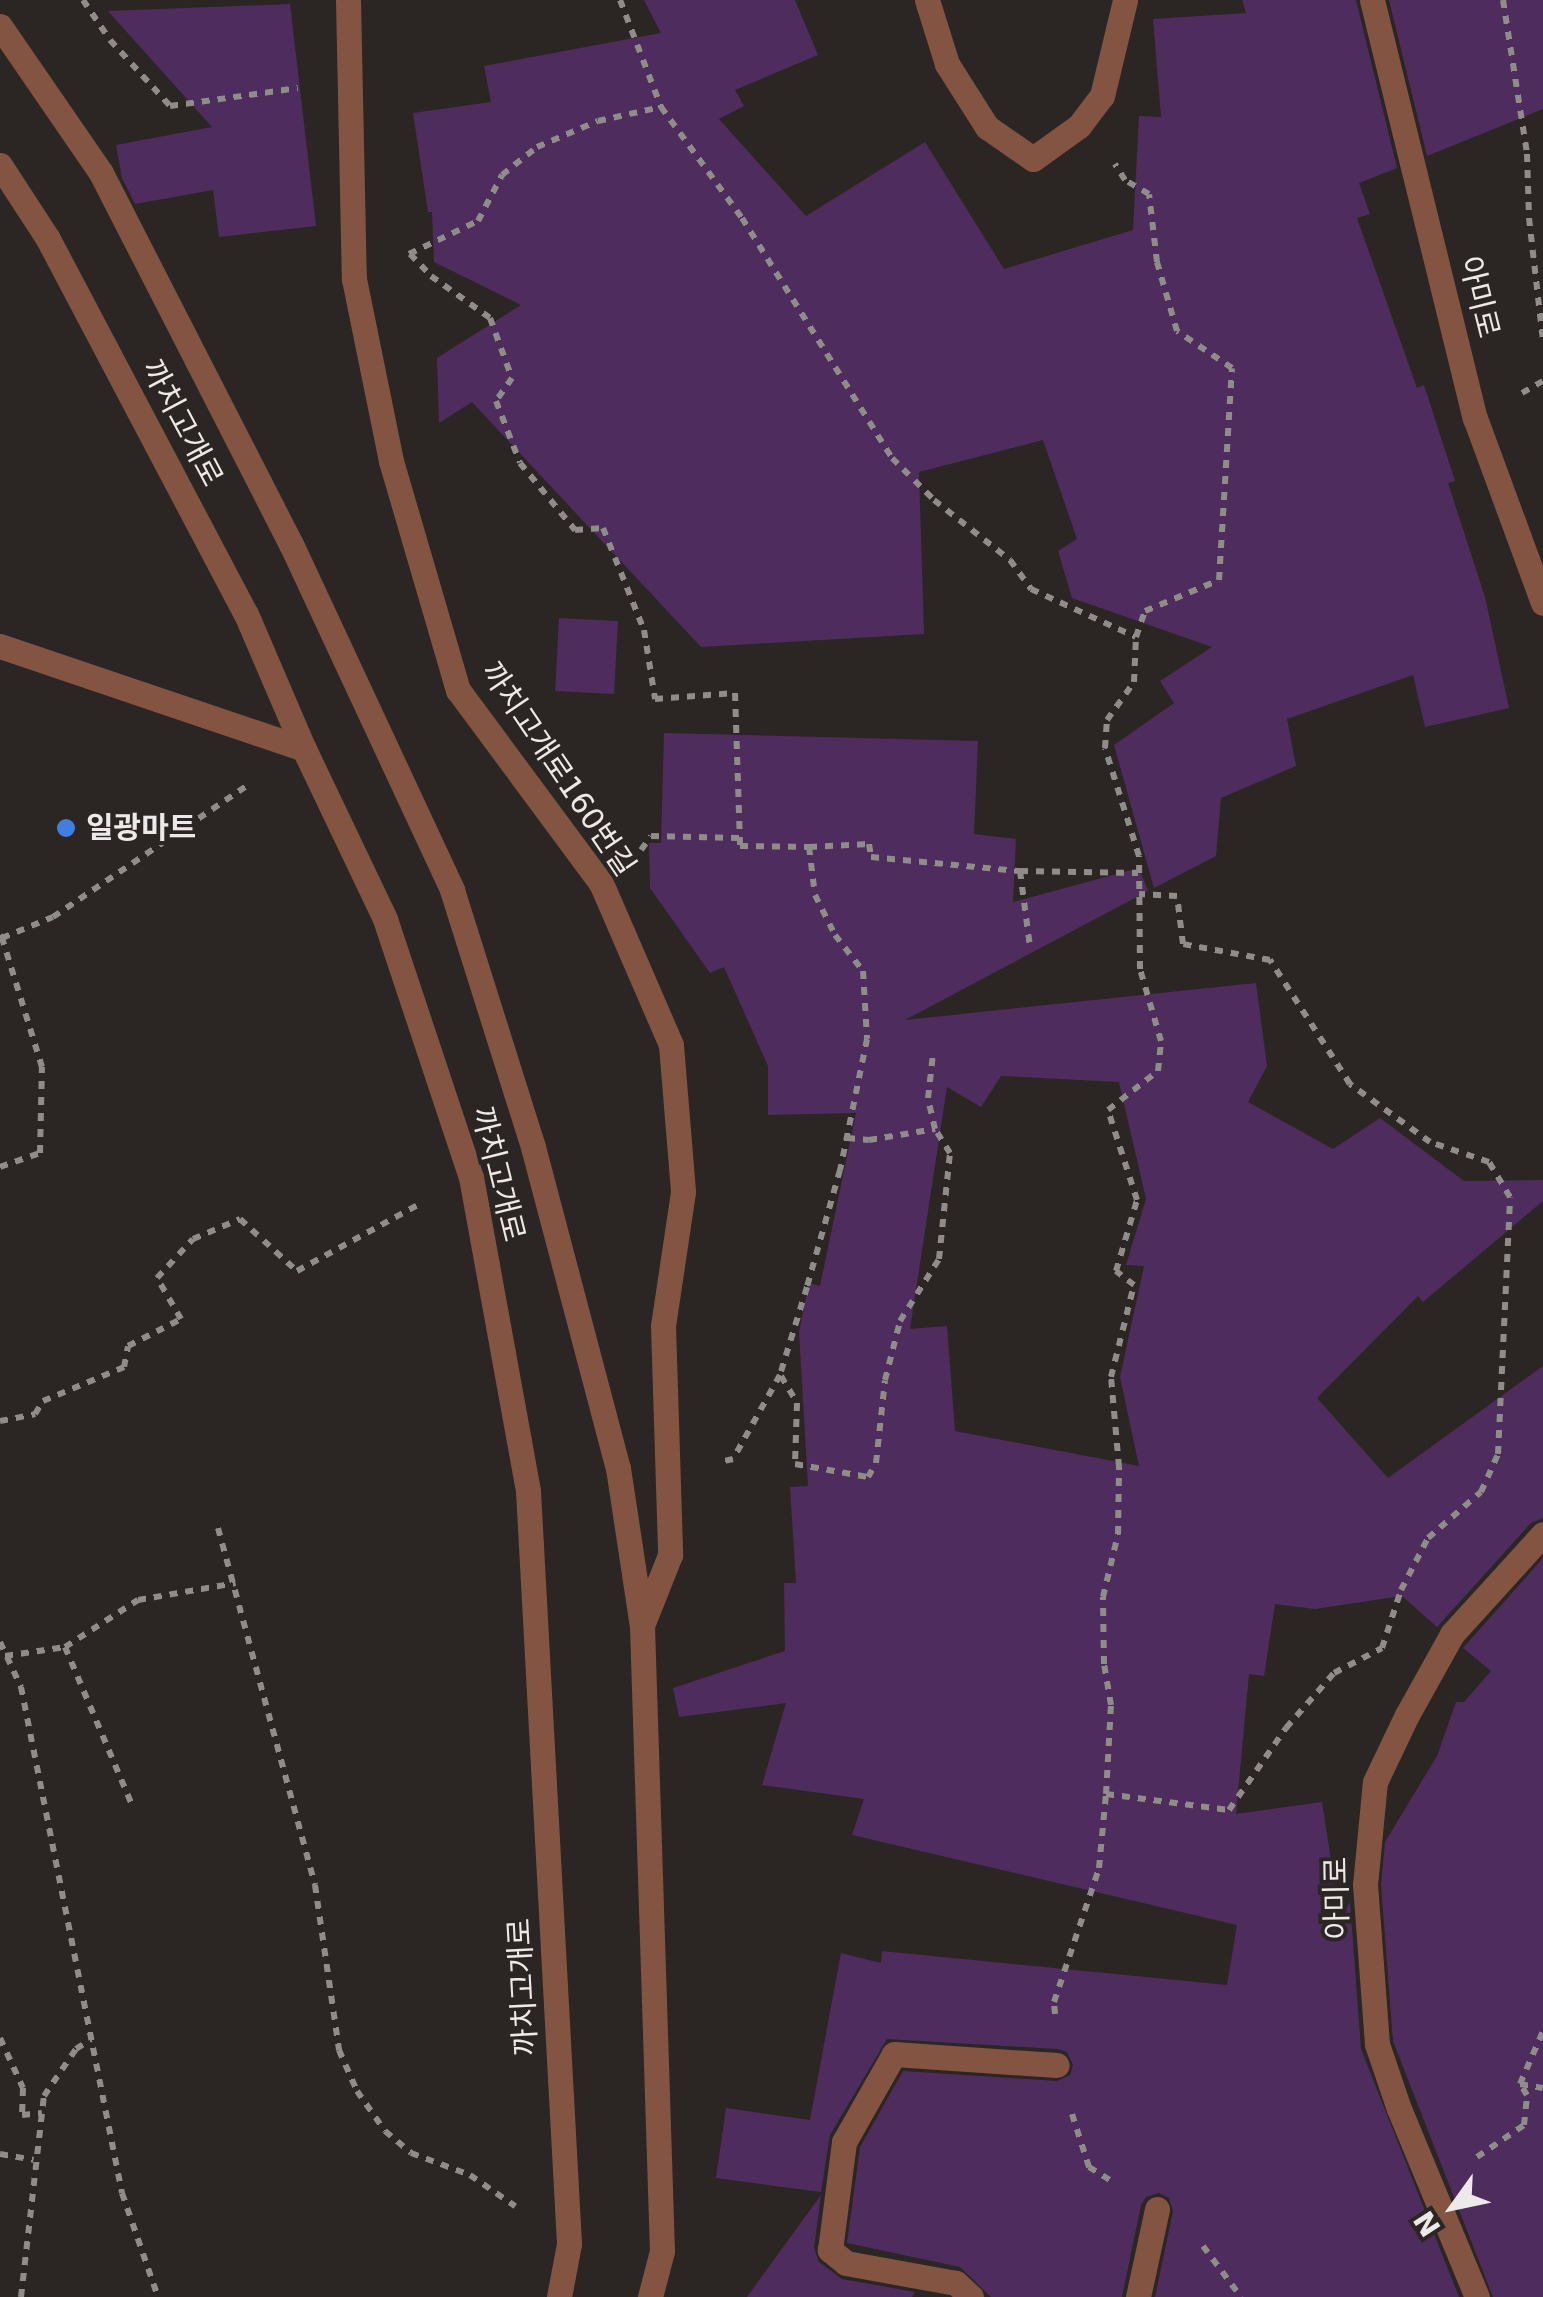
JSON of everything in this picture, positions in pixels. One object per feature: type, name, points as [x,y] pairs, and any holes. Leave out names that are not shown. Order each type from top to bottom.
[{"type":"street","name":"까치고개로160번길","points":[[348,0],[354,278],[391,460],[458,690],[601,883],[670,1045],[684,1192],[663,1326],[670,1555],[642,1626]]},
{"type":"street","points":[[927,0],[948,64],[988,127],[1033,159],[1079,126],[1102,96],[1125,0]]},
{"type":"street","name":"아미로","points":[[1372,0],[1475,418],[1543,603]]},
{"type":"street","points":[[0,26],[102,174],[291,544],[452,890],[533,1147],[618,1468],[642,1626],[662,2251],[650,2297]]},
{"type":"street","name":"까치고개로","points":[[0,165],[48,239],[237,597],[385,918],[471,1177],[528,1491],[569,2244],[559,2297]]},
{"type":"street","points":[[0,646],[304,749]]},
{"type":"street","name":"아미로","points":[[1477,2297],[1377,2044],[1365,1885],[1375,1782],[1452,1634],[1543,1534]]},
{"type":"street","points":[[971,2297],[956,2283],[846,2264],[830,2250],[844,2142],[894,2054],[1057,2065]]},
{"type":"street","points":[[1138,2297],[1157,2209]]},
{"type":"path","points":[[83,0],[110,40],[170,106],[350,84]]},
{"type":"path","points":[[620,0],[661,107],[752,234],[892,458],[934,500],[1010,560],[1032,588],[1136,637]]},
{"type":"path","points":[[1503,0],[1528,154],[1529,218],[1543,340]]},
{"type":"path","points":[[353,250],[410,254],[478,221],[502,175],[537,147],[598,121],[661,107]]},
{"type":"path","points":[[1079,126],[1113,160],[1125,180],[1149,194],[1157,262],[1176,331],[1232,368],[1219,580],[1144,611],[1136,637],[1134,682],[1106,720],[1105,748],[1140,856],[1140,969],[1161,1041],[1158,1071],[1108,1110],[1137,1200],[1116,1270],[1134,1284],[1112,1376],[1120,1467],[1118,1534],[1104,1596],[1104,1664],[1111,1705],[1099,1868],[1054,2002],[1057,2065],[1088,2168],[1157,2209],[1210,2252],[1241,2297]]},
{"type":"path","points":[[410,254],[431,276],[490,318],[512,378],[496,401],[520,463],[575,530],[604,528],[644,630],[655,699],[735,693],[740,846],[869,844],[871,857],[1020,871],[1138,873]]},
{"type":"path","points":[[0,1167],[40,1153],[42,1066],[1,936],[53,917],[304,749]]},
{"type":"path","points":[[634,858],[651,836],[739,838]]},
{"type":"path","points":[[666,1474],[733,1459],[780,1374],[847,1138],[867,1039],[863,971],[835,935],[815,895],[809,847]]},
{"type":"path","points":[[1020,871],[1030,947]]},
{"type":"path","points":[[1106,1794],[1228,1810],[1286,1728],[1334,1673],[1382,1648],[1401,1590],[1428,1538],[1480,1492],[1498,1454],[1510,1197],[1489,1162],[1430,1142],[1350,1084],[1270,960],[1183,944],[1177,896],[1139,894]]},
{"type":"path","points":[[780,1374],[797,1403],[795,1464],[868,1477],[876,1463],[885,1380],[900,1321],[939,1259],[950,1154],[936,1128],[928,1098],[933,1054]]},
{"type":"path","points":[[847,1138],[869,1140],[936,1128]]},
{"type":"path","points":[[0,1420],[34,1414],[43,1401],[124,1367],[128,1346],[181,1319],[157,1278],[193,1239],[240,1219],[297,1270],[471,1177]]},
{"type":"path","points":[[218,1528],[315,1885],[339,2050],[356,2092],[385,2131],[411,2153],[470,2175],[569,2244]]},
{"type":"path","points":[[5,1656],[65,1647],[138,1600],[236,1583]]},
{"type":"path","points":[[0,1642],[21,1687],[122,2193],[158,2297]]},
{"type":"path","points":[[65,1647],[132,1805]]},
{"type":"path","points":[[1520,2084],[1543,2031]]},
{"type":"path","points":[[0,2038],[23,2088],[22,2115],[42,2113]]},
{"type":"path","points":[[20,2297],[44,2096],[76,2049],[91,2039]]},
{"type":"path","points":[[1431,2187],[1524,2125],[1527,2095],[1520,2084]]},
{"type":"path","points":[[1520,2084],[1543,2088]]},
{"type":"path","points":[[0,2154],[34,2160]]},
{"type":"building","points":[[644,0],[795,0],[818,55],[735,90],[744,106],[719,119],[806,216],[925,142],[1004,269],[1133,230],[1139,116],[1161,117],[1153,19],[1246,13],[1242,0],[1356,0],[1397,168],[1359,183],[1370,214],[1357,218],[1417,388],[1424,385],[1455,481],[1448,483],[1485,597],[1509,708],[1425,727],[1413,675],[1287,719],[1296,766],[1221,798],[1216,856],[1154,888],[1114,745],[1174,703],[1160,681],[1212,647],[1072,598],[1058,551],[1077,539],[1043,440],[919,472],[924,634],[701,647],[472,402],[439,423],[437,358],[521,305],[434,262],[432,212],[428,212],[413,113],[491,102],[484,66],[661,33]]},
{"type":"building","points":[[1389,0],[1543,0],[1543,109],[1427,156]]},
{"type":"building","points":[[290,4],[316,226],[219,237],[213,190],[135,204],[122,178],[116,145],[212,127],[108,11]]},
{"type":"building","points":[[559,618],[618,621],[614,694],[555,691]]},
{"type":"building","points":[[664,733],[978,741],[974,834],[1016,839],[1013,902],[1139,868],[1148,891],[905,1020],[1256,983],[1267,1066],[1248,1102],[1333,1149],[1380,1118],[1464,1181],[1543,1180],[1543,1201],[1423,1302],[1418,1296],[1317,1398],[1388,1478],[1543,1366],[1543,1518],[1531,1523],[1437,1627],[1402,1596],[1315,1609],[1275,1604],[1264,1676],[1249,1674],[1236,1814],[1322,1802],[1340,1918],[1350,1902],[1361,2049],[1459,2297],[1155,2297],[1173,2211],[1169,2198],[1159,2193],[1146,2197],[1141,2205],[1122,2297],[991,2297],[960,2267],[847,2243],[860,2147],[903,2071],[1057,2081],[1070,2075],[1073,2065],[1067,2052],[1058,2049],[887,2039],[830,2135],[821,2192],[716,2178],[726,2108],[810,2120],[841,1953],[881,1963],[882,1951],[1227,1985],[1237,1925],[852,1835],[864,1799],[762,1785],[786,1703],[679,1717],[673,1688],[785,1651],[784,1583],[796,1583],[790,1487],[808,1486],[799,1332],[809,1283],[820,1286],[856,1113],[768,1115],[768,1066],[724,967],[710,973],[650,888],[649,843],[661,843]],"holes":[[[1001,1076],[1119,1082],[1146,1199],[1126,1265],[1144,1266],[1120,1377],[1139,1466],[955,1431],[947,1326],[910,1329],[947,1087],[981,1107]]]},
{"type":"building","points":[[1543,1558],[1543,2297],[1493,2297],[1393,2041],[1381,1885],[1385,1842],[1437,1756],[1456,1702],[1464,1702],[1491,1671],[1463,1648]]},
{"type":"building","points":[[821,2195],[814,2248],[819,2262],[842,2279],[915,2292],[912,2297],[747,2297]]},
{"type":"place","name":"일광마트","points":[[66,828]]}]
